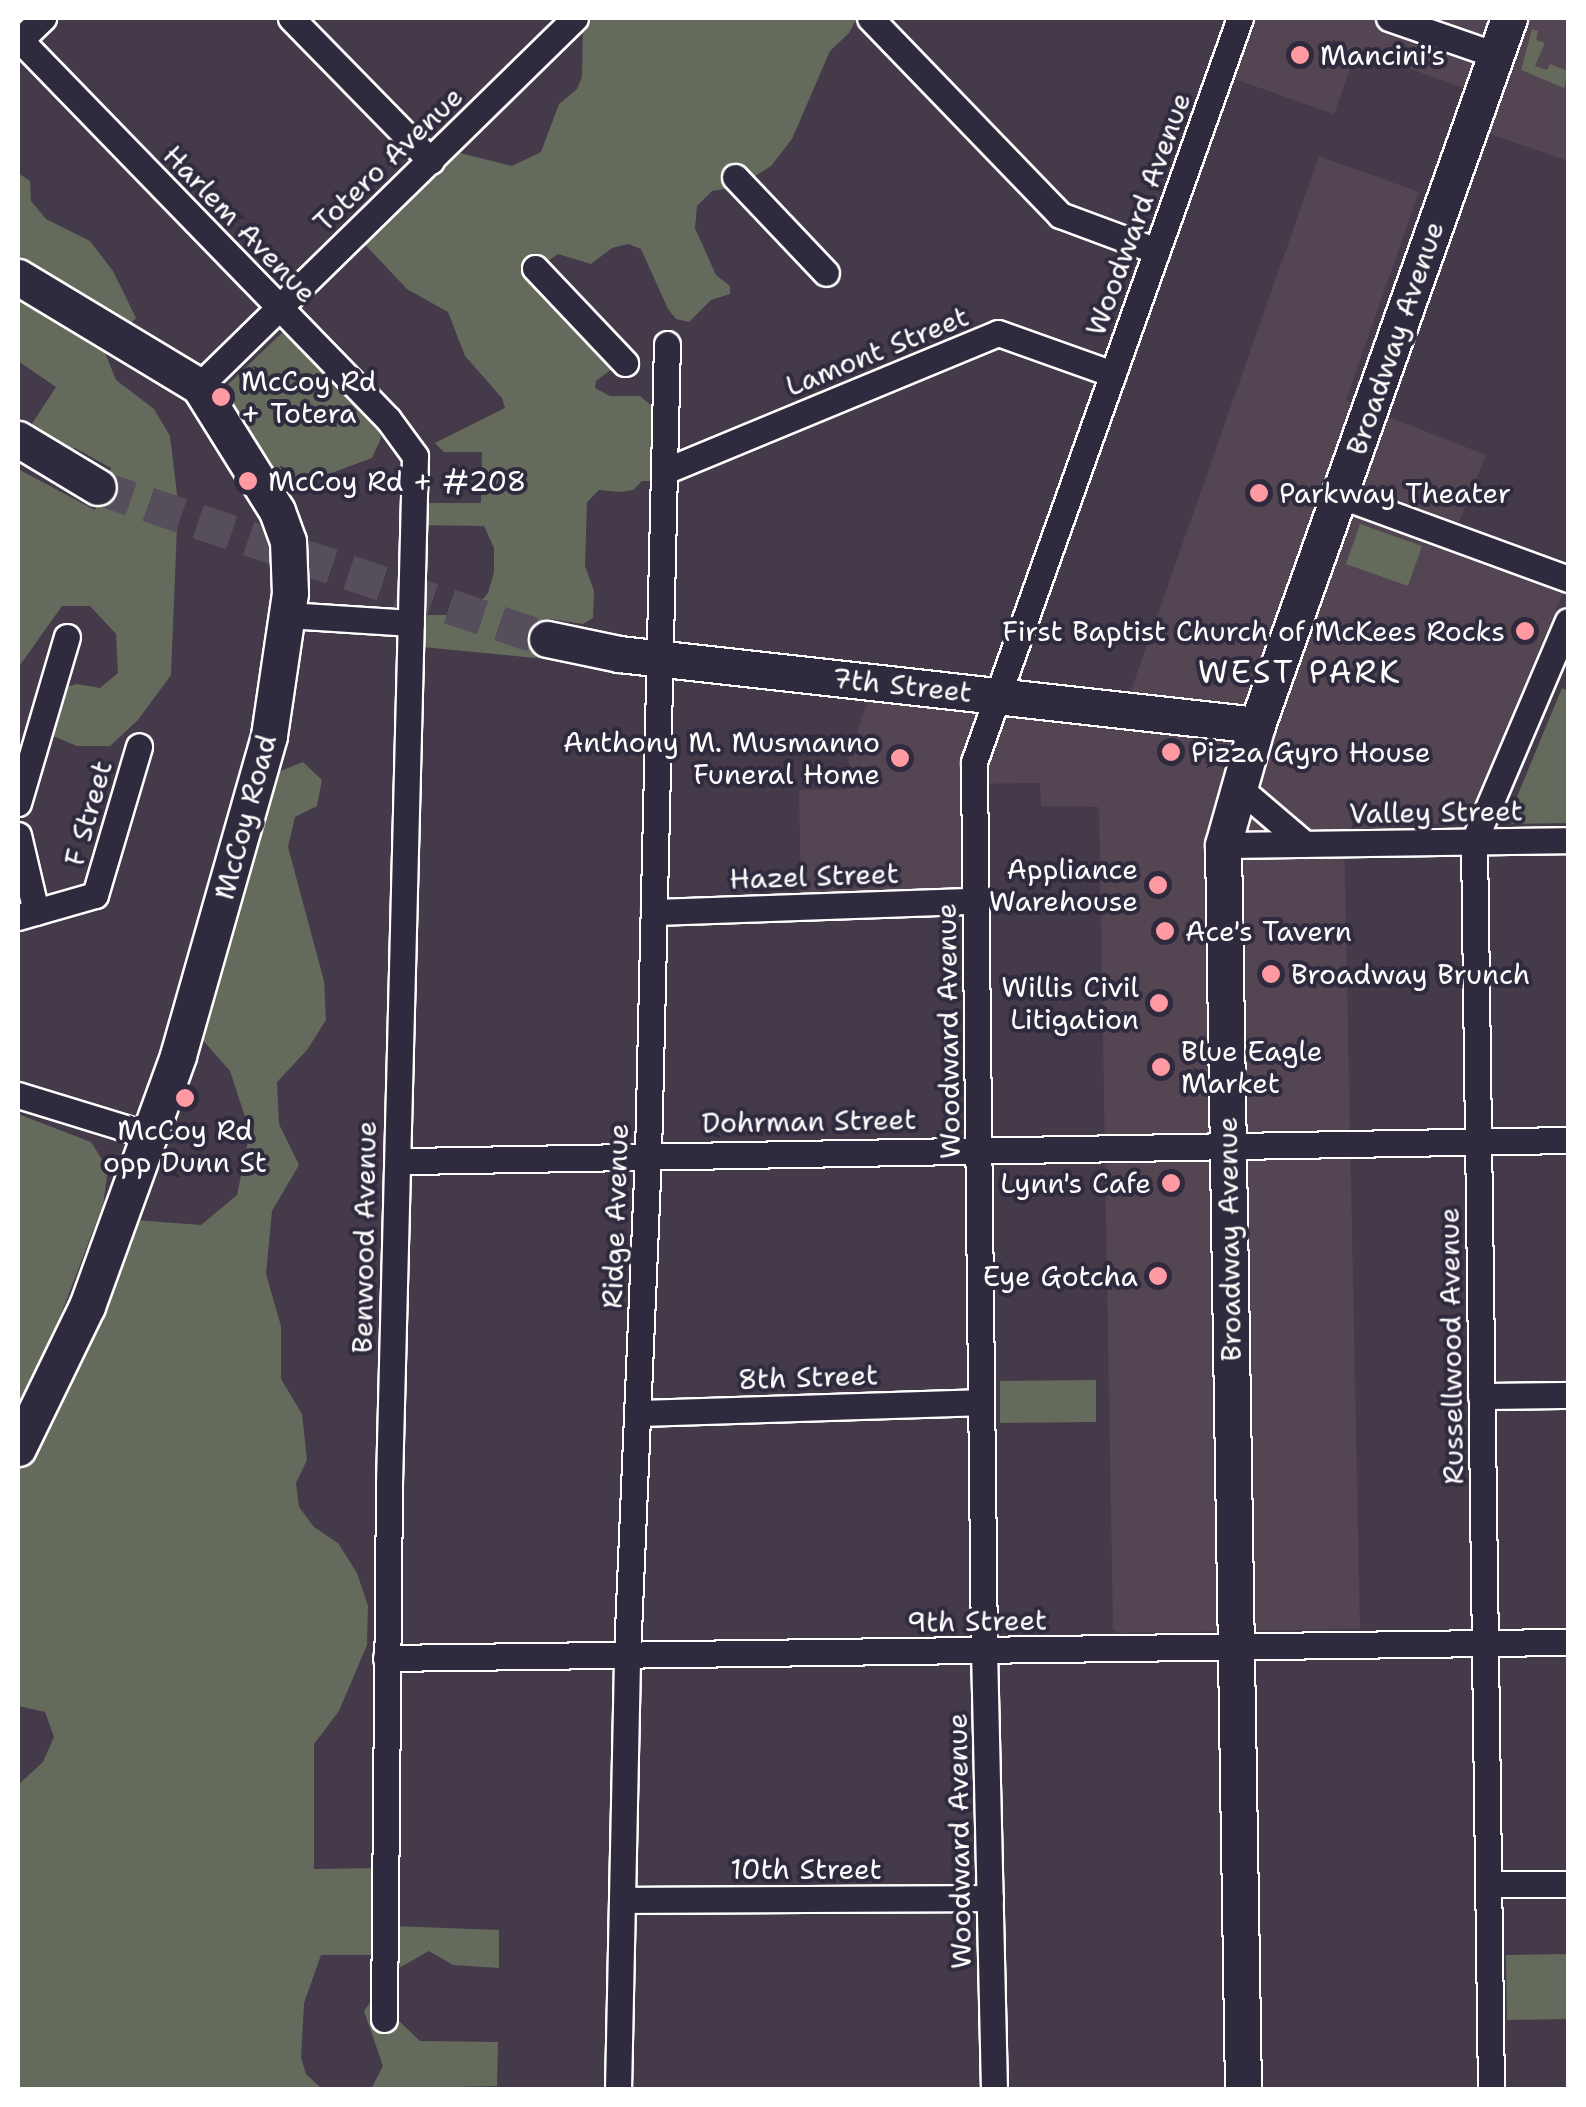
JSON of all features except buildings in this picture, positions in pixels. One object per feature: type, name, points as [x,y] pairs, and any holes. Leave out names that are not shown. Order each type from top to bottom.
[{"type":"street","points":[[18,40],[43,18]]},
{"type":"street","points":[[292,18],[431,161]]},
{"type":"street","name":"Totero Avenue","points":[[199,386],[575,18]]},
{"type":"street","points":[[870,18],[1060,215],[1157,251]]},
{"type":"street","name":"Woodward Avenue","points":[[994,2090],[984,1650],[974,762],[1240,18]]},
{"type":"street","points":[[1389,18],[1496,54]]},
{"type":"street","name":"Broadway Avenue","points":[[1243,2090],[1222,846],[1257,725],[1509,18]]},
{"type":"street","name":"Harlem Avenue","points":[[18,40],[388,419],[415,456]]},
{"type":"street","points":[[735,177],[826,273]]},
{"type":"street","points":[[535,268],[625,363]]},
{"type":"street","name":"McCoy Road","points":[[18,277],[199,386],[277,511],[288,541],[288,615],[269,736],[151,1136],[87,1306],[18,1448]]},
{"type":"street","name":"Lamont Street","points":[[665,471],[998,334],[1113,374]]},
{"type":"street","name":"Ridge Avenue","points":[[618,2090],[627,1655],[648,1154],[667,344]]},
{"type":"street","points":[[18,438],[98,487]]},
{"type":"street","name":"Benwood Avenue","points":[[384,2019],[386,1658],[415,456]]},
{"type":"street","points":[[1339,496],[1568,579]]},
{"type":"street","points":[[288,615],[411,623]]},
{"type":"street","name":"Russellwood Avenue","points":[[1491,2090],[1474,841],[1568,621]]},
{"type":"street","points":[[18,804],[67,638]]},
{"type":"street","name":"7th Street","points":[[548,639],[661,659],[1257,725]]},
{"type":"street","name":"F Street","points":[[27,915],[96,895],[139,746]]},
{"type":"street","points":[[1237,786],[1305,844]]},
{"type":"street","points":[[18,836],[27,915]]},
{"type":"street","name":"Valley Street","points":[[1222,846],[1568,840]]},
{"type":"street","name":"Hazel Street","points":[[654,912],[976,901]]},
{"type":"street","points":[[18,1095],[151,1136]]},
{"type":"street","name":"Dohrman Street","points":[[410,1161],[1568,1140]]},
{"type":"street","points":[[1482,1396],[1568,1394]]},
{"type":"street","name":"8th Street","points":[[638,1412],[981,1402]]},
{"type":"street","name":"9th Street","points":[[386,1658],[1568,1642]]},
{"type":"street","points":[[1488,1884],[1568,1884]]},
{"type":"street","name":"10th Street","points":[[622,1900],[990,1898]]},
{"type":"shaded area","points":[[1240,18],[1568,18],[1568,161],[1470,127],[1481,94],[1357,50],[1334,114],[1220,74]]},
{"type":"shaded area","points":[[1319,156],[1419,192],[1346,400],[1486,455],[1448,549],[1564,591],[1466,822],[1344,830],[1360,1629],[1119,1633],[1113,1629],[1099,807],[1041,806],[1040,783],[975,784],[976,901],[801,907],[799,790],[850,789],[849,755],[874,682],[1124,710]]},
{"type":"green space","points":[[583,18],[857,18],[849,33],[830,51],[792,139],[771,166],[738,187],[712,191],[697,206],[695,228],[716,275],[730,286],[730,294],[711,300],[689,322],[676,319],[668,309],[641,249],[628,244],[612,248],[591,264],[558,254],[544,264],[621,362],[596,381],[595,388],[610,396],[640,396],[664,416],[662,481],[642,481],[633,490],[621,492],[599,490],[587,502],[585,566],[594,591],[593,618],[583,624],[550,619],[535,658],[412,646],[412,615],[470,615],[488,593],[494,572],[494,548],[484,526],[415,525],[416,503],[481,503],[482,452],[444,452],[435,443],[505,408],[502,398],[465,356],[448,312],[407,289],[356,235],[442,154],[460,153],[512,166],[541,152],[559,104],[577,89],[582,77]]},
{"type":"green space","points":[[1532,29],[1538,31],[1536,40],[1545,43],[1535,66],[1547,70],[1550,64],[1568,71],[1564,88],[1521,70]]},
{"type":"green space","points":[[18,173],[30,181],[31,201],[46,219],[90,241],[113,271],[136,318],[124,330],[18,270]]},
{"type":"green space","points":[[18,282],[96,330],[116,380],[154,409],[170,436],[178,502],[171,675],[138,720],[110,746],[77,746],[43,732],[55,690],[77,684],[100,688],[118,673],[116,634],[90,606],[62,606],[18,668],[18,469],[95,510],[111,468],[75,448],[52,456],[24,436],[56,387],[18,361]]},
{"type":"green space","points":[[283,332],[378,430],[381,438],[372,458],[310,481],[291,478],[266,465],[220,392]]},
{"type":"green space","points":[[1360,524],[1422,546],[1408,586],[1346,564]]},
{"type":"green space","points":[[1562,688],[1568,691],[1568,823],[1512,824],[1509,816]]},
{"type":"green space","points":[[303,762],[322,780],[317,806],[295,817],[288,847],[324,981],[326,1020],[307,1050],[277,1082],[279,1124],[299,1165],[272,1211],[266,1274],[281,1326],[281,1379],[302,1414],[307,1460],[296,1483],[299,1507],[314,1527],[338,1543],[357,1573],[368,1606],[367,1645],[339,1711],[314,1744],[314,1869],[382,1868],[394,1926],[499,1930],[499,1968],[453,1965],[429,1951],[399,1968],[382,1955],[321,1955],[304,2003],[301,2058],[306,2074],[322,2089],[18,2089],[18,1785],[43,1762],[54,1737],[45,1712],[18,1706],[18,1457],[134,1220],[201,1225],[237,1195],[250,1132],[230,1071],[188,1023],[258,780]]},
{"type":"green space","points":[[18,1114],[91,1142],[108,1169],[103,1205],[18,1426]]},
{"type":"green space","points":[[1096,1380],[1096,1422],[1000,1423],[1000,1381]]},
{"type":"green space","points":[[1568,1954],[1568,2019],[1507,2020],[1506,1955]]},
{"type":"green space","points":[[374,1997],[420,2041],[498,2042],[497,2086],[371,2089],[383,2066],[364,2011]]},
{"type":"tunnel","points":[[98,487],[547,639]]},
{"type":"place","name":"Mancini's","points":[[1300,55]]},
{"type":"place","name":"McCoy Rd + Totera","points":[[221,397]]},
{"type":"place","name":"McCoy Rd + #208","points":[[248,481]]},
{"type":"place","name":"Parkway Theater","points":[[1259,493]]},
{"type":"place","name":"First Baptist Church of McKees Rocks","points":[[1525,631]]},
{"type":"place","name":"Pizza Gyro House","points":[[1171,752]]},
{"type":"place","name":"Anthony M. Musmanno Funeral Home","points":[[900,758]]},
{"type":"place","name":"Appliance Warehouse","points":[[1158,885]]},
{"type":"place","name":"Ace's Tavern","points":[[1165,931]]},
{"type":"place","name":"Broadway Brunch","points":[[1271,974]]},
{"type":"place","name":"Willis Civil Litigation","points":[[1159,1003]]},
{"type":"place","name":"Blue Eagle Market","points":[[1161,1067]]},
{"type":"place","name":"McCoy Rd opp Dunn St","points":[[185,1098]]},
{"type":"place","name":"Lynn's Cafe","points":[[1171,1183]]},
{"type":"place","name":"Eye Gotcha","points":[[1158,1276]]},
{"type":"district","name":"WEST PARK","points":[[1300,672]]}]
